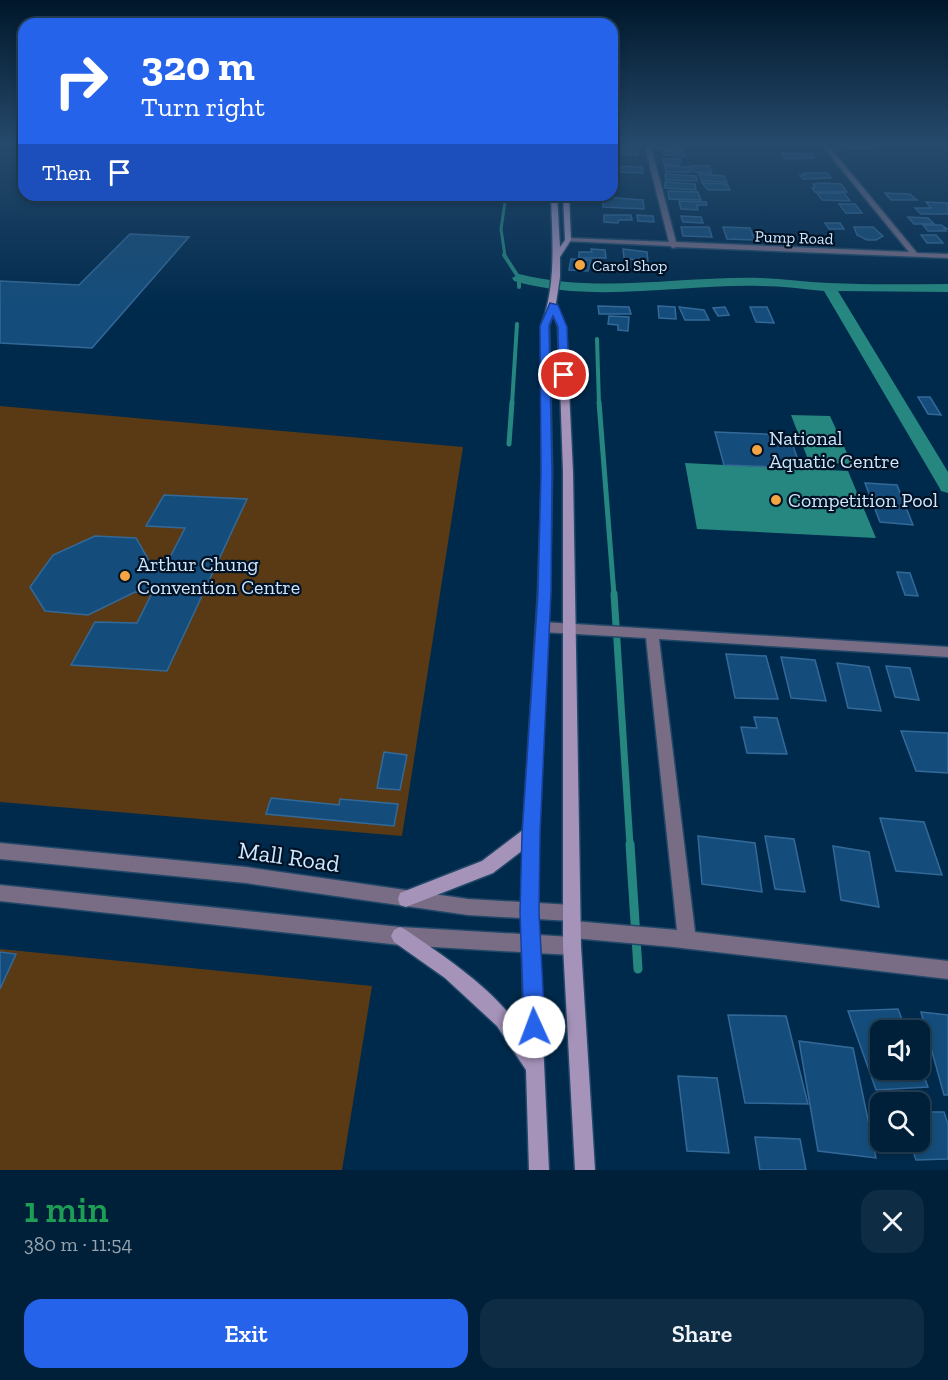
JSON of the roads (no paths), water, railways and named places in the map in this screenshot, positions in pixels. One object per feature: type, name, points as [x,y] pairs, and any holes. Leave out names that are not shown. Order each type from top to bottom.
[{"type":"main road","points":[[539,1170],[530,912],[531,834],[542,627],[546,472],[545,326],[554,303],[558,257],[555,240],[555,201]]},
{"type":"main road","points":[[558,257],[568,240],[566,201]]},
{"type":"main road","points":[[554,303],[562,327],[568,472],[572,929],[585,1170]]},
{"type":"main road","points":[[406,899],[487,867],[531,834]]},
{"type":"main road","points":[[400,936],[451,972],[504,1019],[536,1069]]},
{"type":"street","points":[[661,198],[673,246]]},
{"type":"street","points":[[868,198],[915,255]]},
{"type":"street","name":"Pump Road","points":[[568,240],[948,256]]},
{"type":"street","points":[[542,627],[948,652]]},
{"type":"street","points":[[652,634],[680,939]]},
{"type":"street","name":"Mall Road","points":[[0,851],[246,874],[406,899],[530,912],[572,929]]},
{"type":"street","points":[[0,893],[400,936],[531,945],[572,929],[591,930],[948,970]]},
{"type":"waterway","points":[[505,201],[501,229],[505,256]]},
{"type":"waterway","points":[[504,255],[519,278],[519,287]]},
{"type":"waterway","points":[[519,278],[536,283],[574,287],[645,287],[760,282],[829,287]]},
{"type":"waterway","points":[[829,287],[948,288]]},
{"type":"waterway","points":[[829,287],[948,487]]},
{"type":"waterway","points":[[512,404],[517,324]]},
{"type":"waterway","points":[[597,339],[599,404]]},
{"type":"waterway","points":[[509,444],[512,402]]},
{"type":"waterway","points":[[599,402],[614,595]]},
{"type":"waterway","points":[[614,594],[630,845]]},
{"type":"waterway","points":[[630,844],[638,969]]},
{"type":"place","name":"Carol Shop","points":[[580,265]]},
{"type":"place","name":"National Aquatic Centre","points":[[757,450]]},
{"type":"place","name":"Competition Pool","points":[[776,500]]},
{"type":"place","name":"Arthur Chung Convention Centre","points":[[125,576]]}]
